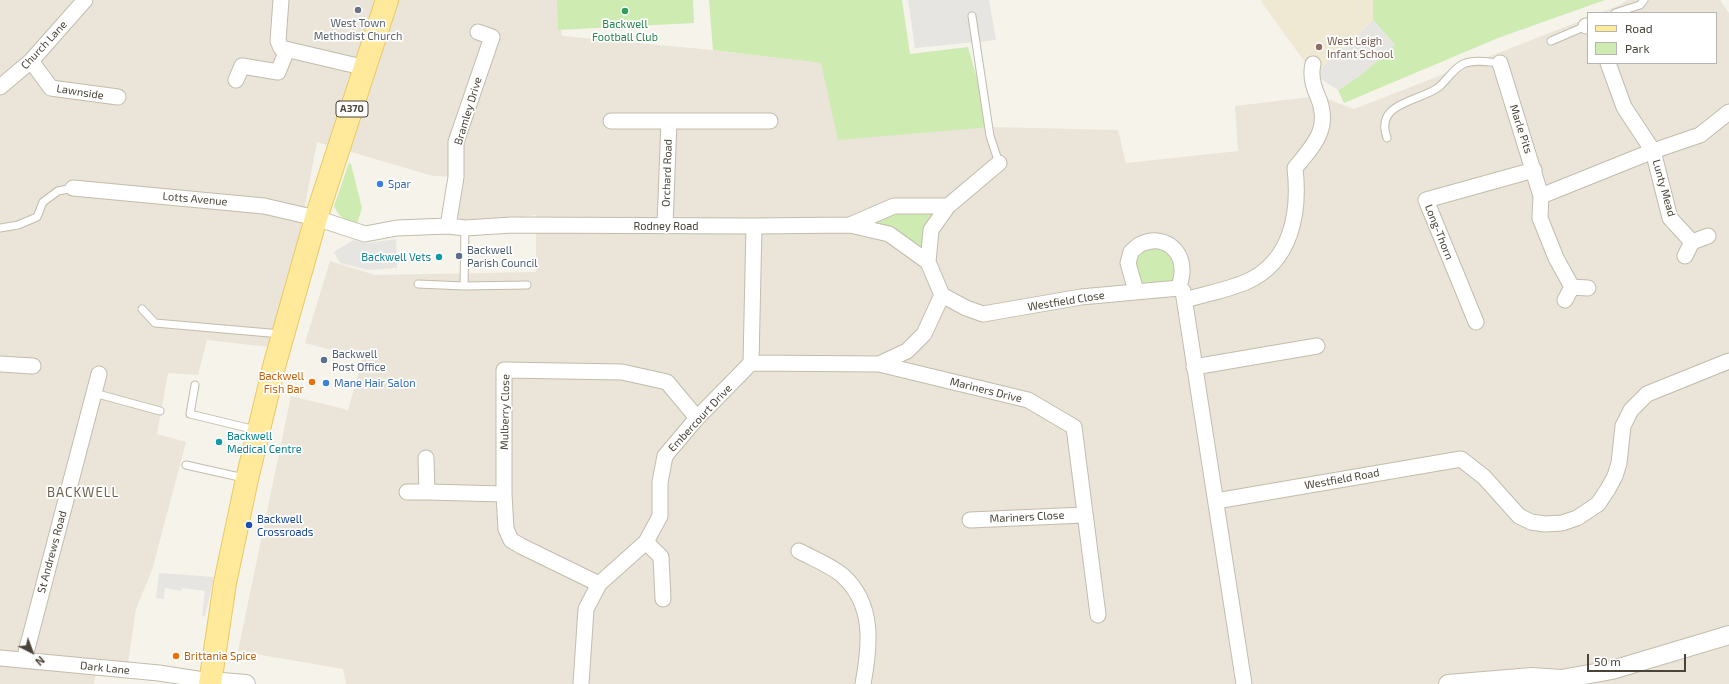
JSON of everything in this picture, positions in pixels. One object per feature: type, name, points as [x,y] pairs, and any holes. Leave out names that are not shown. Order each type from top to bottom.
[{"type":"main road","name":"A370","points":[[210,683],[225,583],[258,431],[283,334],[316,218],[387,0]]},
{"type":"street","name":"Church Lane","points":[[0,87],[31,61],[85,0]]},
{"type":"street","points":[[282,0],[278,41],[281,48],[366,68]]},
{"type":"street","name":"Bramley Drive","points":[[448,226],[456,177],[456,142],[492,37],[478,32]]},
{"type":"street","points":[[236,80],[242,66],[278,72],[287,50]]},
{"type":"street","name":"Lawnside","points":[[31,61],[51,88],[118,97]]},
{"type":"street","name":"Marle Pits","points":[[1500,63],[1541,196],[1540,218],[1569,294],[1588,288]]},
{"type":"street","name":"Westfield Close","points":[[942,295],[966,308],[983,314],[1081,297],[1136,291],[1182,294],[1246,282],[1261,274],[1278,258],[1287,243],[1294,222],[1298,190],[1295,168],[1317,141],[1324,122],[1321,103],[1312,78],[1312,64]]},
{"type":"street","name":"Lunty Mead","points":[[1608,64],[1624,107],[1653,151],[1670,218],[1692,242]]},
{"type":"street","points":[[1541,196],[1653,151],[1700,135],[1729,112]]},
{"type":"street","points":[[611,121],[770,121]]},
{"type":"street","name":"Orchard Road","points":[[665,225],[669,121]]},
{"type":"street","points":[[879,364],[907,351],[924,334],[942,295],[928,262],[931,230],[948,206],[999,163]]},
{"type":"street","name":"Long-Thorn","points":[[1476,322],[1426,200],[1534,170]]},
{"type":"street","name":"Lotts Avenue","points":[[73,188],[264,206],[316,218]]},
{"type":"street","name":"Rodney Road","points":[[316,218],[365,234],[397,228],[448,226],[464,228],[512,225],[754,226],[850,224],[894,206],[948,206]]},
{"type":"street","points":[[850,224],[889,234],[928,262]]},
{"type":"street","points":[[751,363],[754,226]]},
{"type":"street","points":[[1685,256],[1692,242],[1708,236]]},
{"type":"street","points":[[1136,291],[1128,263],[1131,252],[1140,244],[1151,241],[1163,241],[1172,246],[1180,258],[1182,272],[1182,294],[1244,684]]},
{"type":"street","points":[[1194,367],[1317,346]]},
{"type":"street","name":"Westfield Road","points":[[1216,501],[1460,459],[1484,477],[1519,516],[1531,522],[1545,524],[1562,523],[1577,518],[1598,504],[1608,489],[1615,476],[1619,463],[1623,426],[1631,410],[1647,394],[1729,361]]},
{"type":"street","name":"Mariners Drive","points":[[751,363],[879,364],[1028,400],[1074,427],[1084,515],[1098,615]]},
{"type":"street","name":"Embercourt Drive","points":[[582,684],[586,609],[599,584],[646,542],[660,516],[660,482],[665,456],[697,418],[751,363]]},
{"type":"street","points":[[0,364],[33,366]]},
{"type":"street","name":"Mulberry Close","points":[[599,584],[520,546],[511,540],[506,529],[504,494],[504,370],[622,372],[667,382],[697,418]]},
{"type":"street","name":"St Andrews Road","points":[[24,660],[99,374]]},
{"type":"street","points":[[426,458],[427,492]]},
{"type":"street","points":[[407,492],[504,494]]},
{"type":"street","name":"Mariners Close","points":[[970,520],[1084,515]]},
{"type":"street","points":[[646,542],[661,557],[663,599]]},
{"type":"street","points":[[799,551],[842,575],[857,593],[866,612],[869,630],[867,664],[863,684]]},
{"type":"street","points":[[1448,684],[1532,677],[1561,682],[1612,670],[1729,635]]},
{"type":"street","name":"Dark Lane","points":[[0,658],[159,673],[210,683]]},
{"type":"street","points":[[210,683],[246,684]]},
{"type":"lane","points":[[1618,12],[1640,5],[1644,0]]},
{"type":"lane","points":[[972,16],[990,136],[999,163]]},
{"type":"lane","points":[[1551,41],[1587,26]]},
{"type":"lane","points":[[1388,138],[1384,129],[1386,118],[1397,107],[1438,88],[1464,64],[1477,62],[1500,63]]},
{"type":"lane","points":[[0,228],[18,225],[37,218],[43,202],[58,191],[73,188]]},
{"type":"lane","points":[[464,228],[464,286]]},
{"type":"lane","points":[[418,284],[464,286],[527,285]]},
{"type":"lane","points":[[142,309],[155,323],[283,334]]},
{"type":"lane","points":[[195,386],[190,414],[258,431]]},
{"type":"lane","points":[[94,393],[160,411]]},
{"type":"lane","points":[[186,465],[247,479]]},
{"type":"shaded area","points":[[0,0],[558,0],[562,36],[713,50],[821,63],[991,127],[1118,130],[1126,163],[1238,151],[1235,106],[1319,96],[1354,109],[1587,18],[1587,64],[1717,64],[1717,12],[1602,12],[1620,5],[1627,0],[1720,0],[1729,13],[1729,684],[346,684],[343,669],[238,651],[291,396],[348,410],[363,358],[305,343],[330,261],[375,275],[536,272],[536,215],[448,226],[456,177],[433,176],[317,142],[278,348],[207,340],[198,375],[168,373],[157,434],[186,442],[152,570],[136,609],[128,663],[98,658],[94,684],[0,684]]},
{"type":"shaded area","points":[[908,0],[989,0],[996,40],[915,48]]},
{"type":"shaded area","name":"West Leigh Infant School","points":[[1260,0],[1373,0],[1373,20],[1314,75]]},
{"type":"shaded area","points":[[1373,20],[1395,45],[1362,74],[1338,90],[1314,75]]},
{"type":"shaded area","points":[[396,239],[397,268],[368,270],[340,263],[334,252],[353,240],[368,243]]},
{"type":"shaded area","points":[[159,573],[214,577],[205,616],[202,616],[205,591],[182,588],[181,591],[165,588],[164,599],[156,598]]},
{"type":"green space","name":"Backwell Football Club","points":[[557,0],[693,0],[694,23],[558,30]]},
{"type":"green space","points":[[709,0],[902,0],[910,54],[968,47],[991,127],[838,140],[821,63],[713,50]]},
{"type":"green space","points":[[1373,0],[1605,0],[1498,38],[1344,103],[1338,90],[1362,74],[1395,45],[1373,20]]},
{"type":"green space","points":[[349,163],[351,164],[362,208],[357,224],[346,220],[334,206]]},
{"type":"green space","points":[[894,206],[948,206],[931,230],[928,262],[889,234],[850,225]]},
{"type":"green space","points":[[1140,244],[1172,246],[1179,288],[1136,291],[1131,252]]},
{"type":"place","name":"West Town Methodist Church","points":[[358,10]]},
{"type":"place","name":"Backwell Football Club","points":[[625,11]]},
{"type":"place","name":"West Leigh Infant School","points":[[1319,47]]},
{"type":"place","name":"Spar","points":[[380,184]]},
{"type":"place","name":"Backwell Parish Council","points":[[459,256]]},
{"type":"place","name":"Backwell Vets","points":[[439,257]]},
{"type":"place","name":"Backwell Post Office","points":[[324,360]]},
{"type":"place","name":"Backwell Fish Bar","points":[[312,382]]},
{"type":"place","name":"Mane Hair Salon","points":[[326,383]]},
{"type":"place","name":"Backwell Medical Centre","points":[[219,442]]},
{"type":"place","name":"Backwell Crossroads","points":[[249,525]]},
{"type":"place","name":"Brittania Spice","points":[[176,656]]},
{"type":"district","name":"BACKWELL","points":[[83,493]]}]
